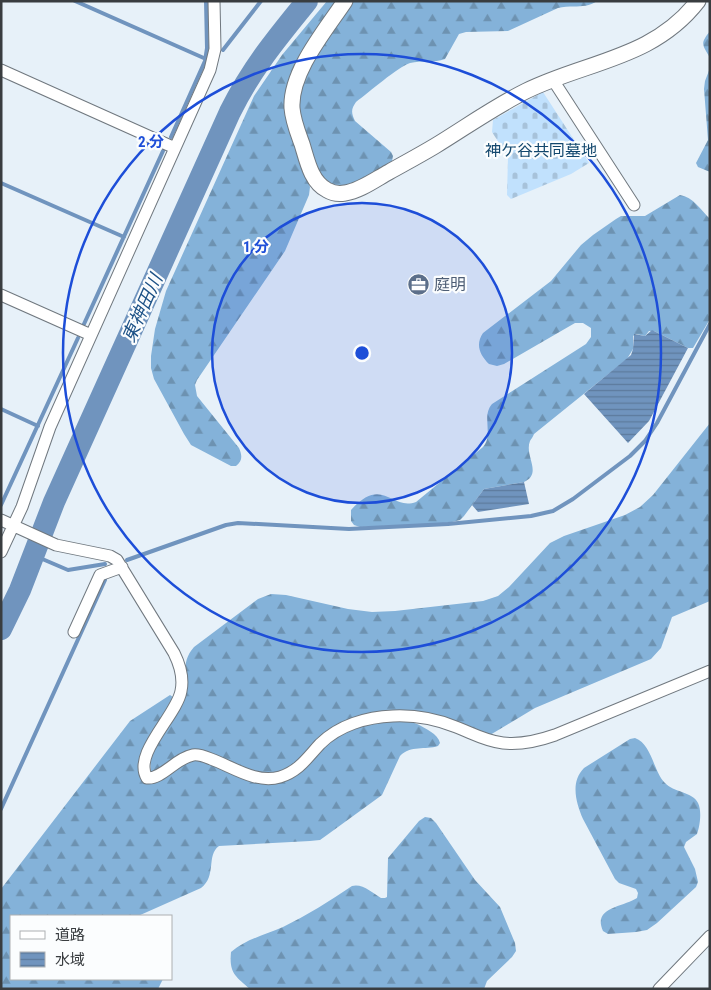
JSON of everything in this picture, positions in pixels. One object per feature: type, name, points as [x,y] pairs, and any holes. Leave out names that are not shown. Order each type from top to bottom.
[{"type":"street","points":[[1,552],[17,528],[22,507],[50,427],[212,63],[215,49],[214,1]]},
{"type":"street","points":[[345,1],[299,71],[292,106],[297,130],[312,174],[325,189],[335,193],[355,190],[435,146],[510,99],[553,80],[618,57],[652,42],[682,19],[698,1]]},
{"type":"street","points":[[1,70],[175,148]]},
{"type":"street","points":[[553,80],[634,205]]},
{"type":"street","points":[[1,295],[91,335]]},
{"type":"street","points":[[1,520],[56,545],[110,556],[117,560],[174,653],[180,665],[182,691],[177,703],[147,752],[144,765],[144,774],[147,778],[152,779],[159,776],[172,764],[196,755],[260,779],[278,778],[296,770],[320,744],[348,724],[392,716],[436,720],[490,741],[503,743],[529,742],[561,733],[710,671]]},
{"type":"street","points":[[74,632],[100,575],[122,567]]},
{"type":"street","points":[[660,989],[710,936]]},
{"type":"green space","points":[[327,1],[337,1],[293,68],[286,94],[291,132],[310,187],[309,195],[285,251],[195,385],[197,396],[239,448],[241,460],[236,466],[231,466],[191,445],[184,434],[154,379],[151,368],[151,356],[155,329],[166,291],[254,96],[282,55]]},
{"type":"green space","points":[[353,1],[597,1],[583,6],[558,8],[508,31],[466,32],[459,34],[445,59],[405,65],[356,102],[352,111],[355,121],[391,152],[393,156],[392,161],[355,182],[348,185],[335,186],[329,184],[318,172],[303,130],[299,105],[300,92],[304,79],[319,51]]},
{"type":"green space","points":[[710,31],[710,58],[703,42]]},
{"type":"green space","points":[[710,68],[710,172],[698,167],[696,163],[708,140],[704,89]]},
{"type":"green space","name":"神ケ谷共同墓地","points":[[543,92],[589,163],[571,174],[511,199],[507,195],[508,157],[492,132],[493,120]]},
{"type":"green space","points":[[680,195],[693,201],[710,219],[710,319],[693,348],[688,348],[654,331],[649,331],[645,336],[636,334],[633,336],[633,349],[627,359],[534,434],[529,447],[533,469],[529,478],[524,482],[484,489],[460,520],[448,523],[360,527],[354,525],[351,521],[351,510],[362,500],[371,495],[379,494],[400,502],[416,502],[483,447],[487,437],[489,409],[492,404],[586,344],[591,337],[591,328],[583,323],[575,323],[504,364],[497,366],[489,364],[481,353],[479,342],[483,333],[551,281],[581,245],[593,235],[621,216],[645,216]]},
{"type":"green space","points":[[710,423],[710,601],[672,617],[661,648],[651,659],[535,708],[490,735],[369,714],[293,766],[277,773],[260,774],[185,752],[152,774],[152,756],[155,747],[177,714],[184,698],[185,668],[189,654],[194,647],[258,599],[271,594],[286,595],[348,609],[372,612],[483,601],[498,596],[509,587],[550,543],[564,536],[625,515],[640,507],[653,495]]},
{"type":"green space","points":[[170,695],[173,697],[139,764],[140,775],[144,783],[153,784],[188,761],[196,760],[281,782],[295,777],[330,740],[344,732],[359,726],[396,720],[413,722],[431,732],[440,743],[438,746],[409,750],[400,756],[382,795],[320,840],[219,846],[213,855],[209,878],[201,888],[140,915],[10,915],[10,980],[162,980],[158,989],[1,989],[1,889],[130,721]]},
{"type":"green space","points":[[635,738],[641,741],[649,752],[665,783],[692,796],[698,803],[700,823],[698,831],[697,834],[686,842],[684,847],[695,869],[698,882],[696,887],[647,930],[608,934],[603,931],[601,923],[605,912],[637,898],[638,893],[636,889],[619,883],[615,879],[583,819],[578,806],[576,786],[577,780],[584,768],[630,739]]},
{"type":"green space","points":[[425,817],[431,818],[436,823],[475,880],[500,907],[515,943],[516,951],[512,957],[487,981],[484,989],[250,989],[234,974],[231,965],[231,952],[243,944],[283,927],[318,908],[352,886],[363,887],[381,898],[387,897],[388,858],[419,821]]},
{"type":"water","points":[[652,330],[688,348],[649,421],[628,443],[584,394],[631,355],[634,334],[645,336]]},
{"type":"water","points":[[524,482],[529,504],[478,512],[472,505],[484,489]]},
{"type":"waterway","points":[[75,1],[206,59]]},
{"type":"waterway","points":[[171,137],[205,61],[207,48],[206,1]]},
{"type":"waterway","points":[[223,50],[261,1]]},
{"type":"waterway","name":"東神田川","points":[[1,629],[20,590],[54,502],[230,112],[256,68],[307,1]]},
{"type":"waterway","points":[[84,324],[163,151]]},
{"type":"waterway","points":[[1,183],[124,237]]},
{"type":"waterway","points":[[127,560],[226,525],[238,523],[349,529],[448,524],[531,516],[553,511],[573,499],[630,456],[645,441],[657,423],[710,324]]},
{"type":"waterway","points":[[1,505],[78,338]]},
{"type":"waterway","points":[[1,409],[38,426]]},
{"type":"waterway","points":[[33,555],[68,570],[105,564]]},
{"type":"waterway","points":[[1,809],[105,580]]},
{"type":"place","name":"庭明","points":[[418,284]]}]
